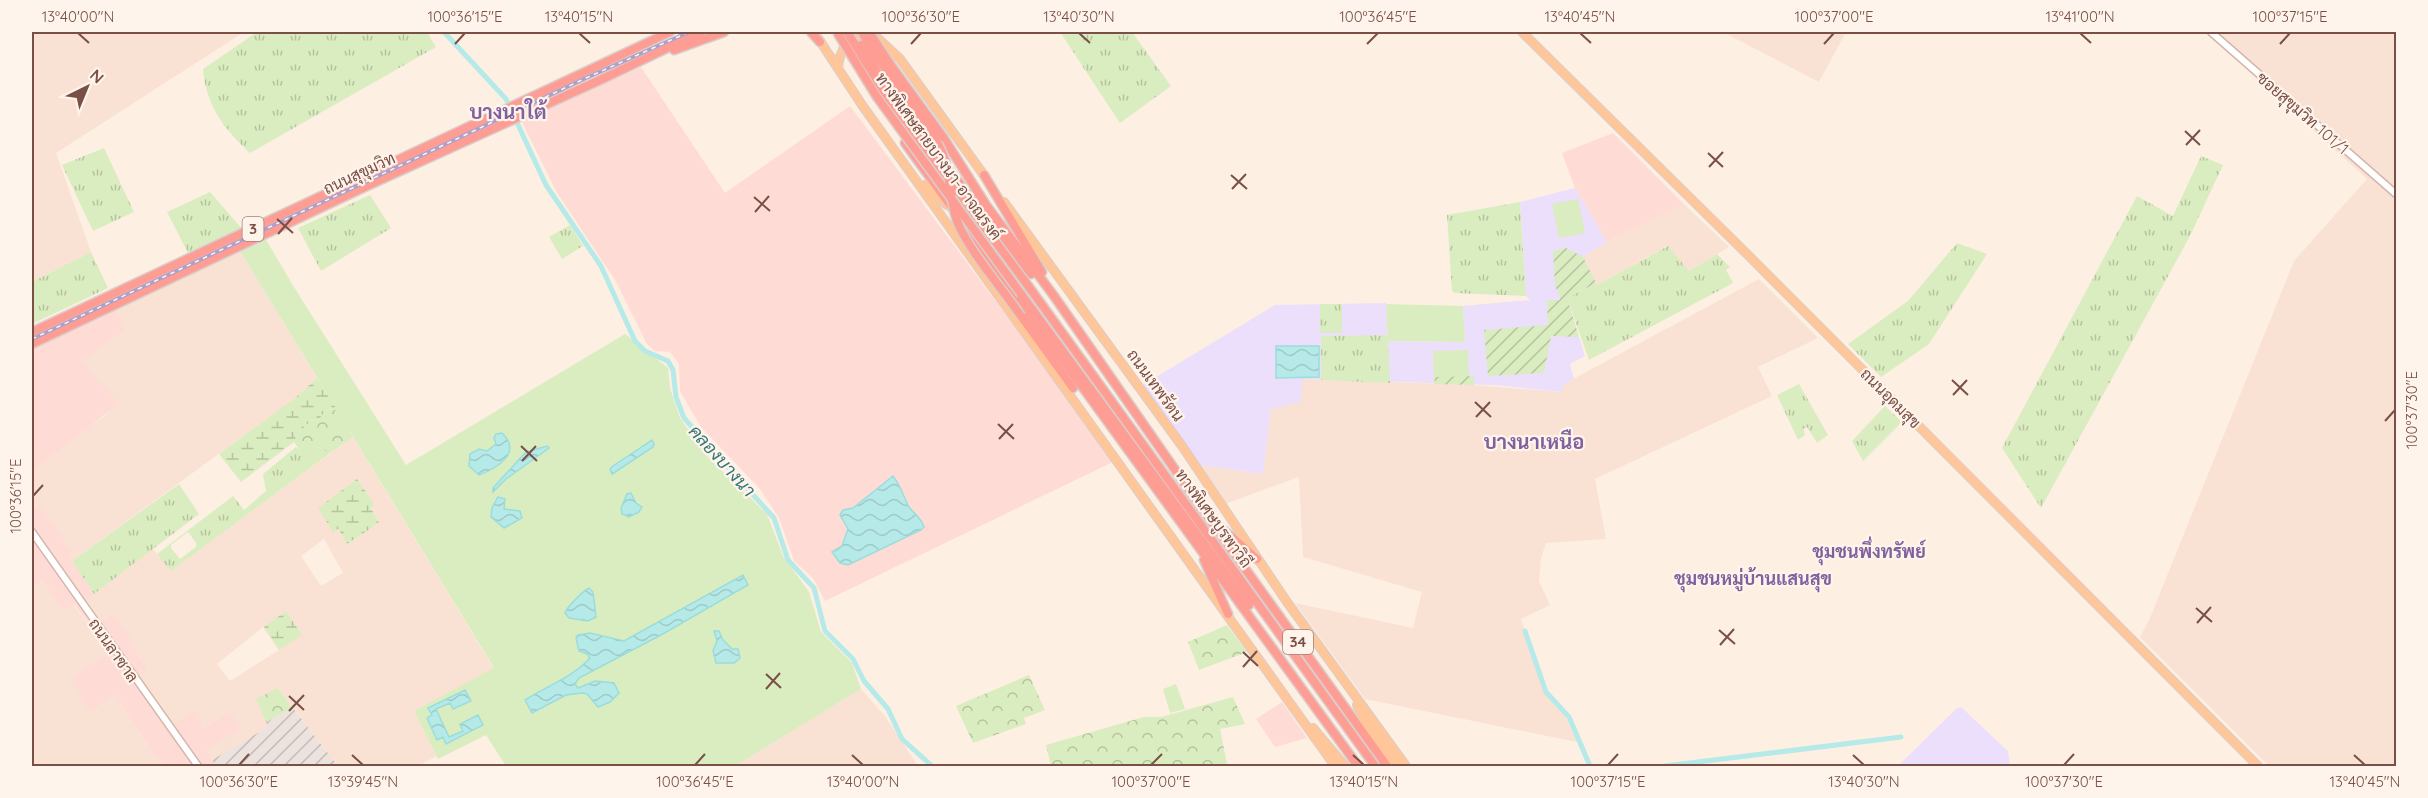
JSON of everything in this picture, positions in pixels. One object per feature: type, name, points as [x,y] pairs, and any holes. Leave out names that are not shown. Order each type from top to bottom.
[{"type":"highway","points":[[645,43],[660,32]]},
{"type":"highway","name":"ถนนสุขุมวิท","points":[[32,332],[670,32]]},
{"type":"highway","name":"ถนนสุขุมวิท","points":[[32,344],[701,32]]},
{"type":"highway","points":[[634,64],[724,32]]},
{"type":"highway","points":[[813,32],[820,42]]},
{"type":"highway","points":[[835,32],[874,99],[1103,416]]},
{"type":"highway","name":"ทางพิเศษสายบางนา-อาจณรงค์","points":[[835,32],[883,106],[1025,291]]},
{"type":"highway","name":"ทางพิเศษสายบางนา-อาจณรงค์","points":[[847,32],[884,92],[1025,291]]},
{"type":"highway","points":[[853,32],[888,90],[1081,337]]},
{"type":"highway","points":[[862,32],[939,146],[949,168],[952,205],[958,224],[968,241],[1073,388]]},
{"type":"highway","points":[[869,32],[944,137],[986,205],[1054,296],[1081,337]]},
{"type":"highway","points":[[984,175],[1033,256],[1054,296]]},
{"type":"highway","name":"ทางพิเศษบูรพาวิถี","points":[[1025,291],[1365,766]]},
{"type":"highway","name":"ทางพิเศษบูรพาวิถี","points":[[1025,291],[1375,766]]},
{"type":"highway","name":"ถนนเทพรัตน","points":[[1081,337],[1387,766]]},
{"type":"highway","points":[[1050,367],[1103,416]]},
{"type":"highway","name":"34","points":[[1103,416],[1358,766]]},
{"type":"highway","points":[[1208,517],[1257,559]]},
{"type":"highway","points":[[1197,546],[1228,614]]},
{"type":"main road","points":[[869,32],[879,35]]},
{"type":"main road","name":"ถนนอุดมสุข","points":[[1522,32],[2258,766]]},
{"type":"main road","points":[[838,70],[841,53],[848,43],[864,35],[879,35]]},
{"type":"main road","name":"ถนนเทพรัตน","points":[[879,35],[900,59],[1182,446],[1257,559],[1406,766]]},
{"type":"main road","name":"34","points":[[820,42],[1294,707],[1341,765]]},
{"type":"main road","points":[[914,175],[953,210]]},
{"type":"main road","points":[[1352,692],[1362,717],[1397,766]]},
{"type":"street","name":"ซอยสุขุมวิท 101/1","points":[[2211,32],[2397,194]]},
{"type":"street","name":"ถนนลาซาล","points":[[32,532],[198,766]]},
{"type":"shaded area","points":[[32,32],[244,32],[56,153],[91,252],[32,282]]},
{"type":"shaded area","points":[[1723,32],[1846,32],[1819,82]]},
{"type":"shaded area","points":[[2206,32],[2396,32],[2396,766],[2269,766],[2140,637],[2150,618],[2294,261],[2367,179]]},
{"type":"shaded area","points":[[641,67],[725,193],[850,106],[1115,461],[825,601],[813,578],[794,561],[779,518],[760,489],[701,427],[680,391],[679,364],[670,352],[655,351],[647,344],[615,280],[556,191],[521,120]]},
{"type":"shaded area","points":[[1613,133],[1684,204],[1607,242],[1575,188],[1562,153]]},
{"type":"shaded area","points":[[1575,188],[1607,242],[1583,257],[1596,283],[1567,298],[1585,356],[1570,364],[1574,379],[1563,385],[1562,392],[1493,385],[1303,379],[1301,402],[1271,409],[1263,474],[1200,465],[1143,385],[1275,305],[1386,303],[1388,341],[1465,342],[1463,306],[1530,300],[1526,296],[1520,202]]},
{"type":"shaded area","points":[[1684,204],[1729,247],[1689,271],[1667,246],[1597,285],[1583,257],[1607,242]]},
{"type":"shaded area","points":[[240,251],[317,378],[294,399],[72,561],[69,556],[73,552],[38,505],[32,510],[32,471],[107,414],[81,361],[126,329],[115,309]]},
{"type":"shaded area","points":[[1759,279],[1818,338],[1758,367],[1772,396],[1595,479],[1606,539],[1546,543],[1541,558],[1539,581],[1550,605],[1521,619],[1547,697],[1565,716],[1577,742],[1365,699],[1295,603],[1413,628],[1422,592],[1303,557],[1299,477],[1225,504],[1200,465],[1263,474],[1271,408],[1302,379],[1474,385],[1561,392],[1562,385]]},
{"type":"shaded area","points":[[115,309],[126,329],[82,361],[118,403],[32,471],[32,348]]},
{"type":"shaded area","points":[[353,437],[494,669],[414,711],[437,756],[418,766],[338,766],[278,688],[266,722],[269,727],[212,760],[205,749],[230,711],[203,728],[173,725],[137,678],[148,670],[132,645],[99,625],[83,602],[153,549],[171,570]],"holes":[[[371,507],[379,523],[347,544],[337,529]],[[324,539],[343,573],[321,586],[301,556]],[[263,627],[279,650],[230,681],[217,664]]]},
{"type":"shaded area","points":[[39,505],[73,552],[69,556],[94,594],[83,603],[99,624],[112,614],[132,639],[132,645],[148,670],[138,677],[172,725],[194,711],[203,728],[230,711],[241,729],[206,749],[216,766],[166,766],[154,754],[115,695],[90,713],[76,688],[74,677],[109,652],[74,604],[63,611],[42,581],[32,588],[32,510]]},
{"type":"shaded area","points":[[42,581],[63,611],[73,604],[109,653],[90,713],[115,695],[154,754],[166,766],[32,766],[32,588]]},
{"type":"shaded area","points":[[861,689],[885,716],[918,766],[735,766]]},
{"type":"shaded area","points":[[1282,702],[1307,738],[1275,747],[1256,719]]},
{"type":"shaded area","points":[[1961,707],[2008,751],[2010,766],[1898,766],[1957,708]]},
{"type":"shaded area","points":[[293,708],[338,766],[216,766],[212,760],[268,727],[266,722]]},
{"type":"green space","points":[[257,32],[427,32],[436,47],[250,153],[224,126],[212,106],[203,69]]},
{"type":"green space","points":[[1060,32],[1132,32],[1171,86],[1120,123]]},
{"type":"green space","points":[[104,148],[134,212],[93,231],[62,165]]},
{"type":"green space","points":[[2201,156],[2223,165],[2190,236],[2041,508],[2002,448],[2137,196],[2173,216]]},
{"type":"green space","points":[[210,192],[244,231],[189,255],[167,212]]},
{"type":"green space","points":[[370,195],[391,228],[321,271],[298,228]]},
{"type":"green space","points":[[1578,199],[1585,233],[1559,238],[1552,204]]},
{"type":"green space","points":[[1520,202],[1526,296],[1452,291],[1447,215]]},
{"type":"green space","points":[[570,225],[583,246],[562,259],[549,237]]},
{"type":"green space","points":[[265,238],[406,465],[625,334],[668,368],[670,388],[680,418],[708,457],[767,514],[783,556],[809,592],[821,632],[852,663],[861,689],[735,766],[506,766],[486,735],[438,759],[414,711],[494,668],[240,251]]},
{"type":"green space","points":[[1957,243],[1987,254],[1929,344],[1881,377],[1848,344],[1908,301]]},
{"type":"green space","points":[[1668,246],[1689,271],[1717,254],[1730,267],[1726,270],[1733,283],[1589,360],[1567,298],[1596,283],[1597,285]]},
{"type":"green space","points":[[1566,248],[1583,257],[1596,283],[1567,298],[1579,337],[1551,336],[1544,373],[1488,376],[1484,330],[1548,325],[1547,300],[1560,300],[1555,286],[1553,251]]},
{"type":"green space","points":[[91,252],[108,288],[32,324],[32,282]]},
{"type":"green space","points":[[1320,304],[1342,304],[1342,333],[1320,333]]},
{"type":"green space","points":[[1386,304],[1463,306],[1465,342],[1388,341]]},
{"type":"green space","points":[[1388,335],[1390,383],[1321,380],[1321,336]]},
{"type":"green space","points":[[1468,350],[1469,379],[1434,380],[1433,351]]},
{"type":"green space","points":[[1474,376],[1474,385],[1434,384],[1435,377]]},
{"type":"green space","points":[[317,378],[338,411],[330,409],[324,412],[318,421],[313,419],[297,434],[294,442],[241,482],[219,454],[294,399]]},
{"type":"green space","points":[[1799,384],[1828,435],[1817,443],[1807,427],[1803,429],[1805,435],[1798,440],[1777,395]]},
{"type":"green space","points":[[1885,406],[1902,422],[1863,461],[1852,441]]},
{"type":"green space","points":[[330,409],[338,411],[353,437],[329,454],[315,447],[299,449],[294,442],[297,434],[313,419],[318,421],[324,412]]},
{"type":"green space","points":[[309,445],[324,449],[329,454],[171,571],[157,554],[233,496],[244,510],[266,491],[263,474],[296,447],[299,449]],"holes":[[[188,532],[196,543],[196,547],[180,559],[171,548],[171,545]]]},
{"type":"green space","points":[[357,479],[374,504],[371,508],[379,523],[347,544],[338,529],[333,532],[318,508]]},
{"type":"green space","points":[[179,484],[199,514],[94,594],[72,561]]},
{"type":"green space","points":[[286,611],[302,635],[279,650],[264,627]]},
{"type":"green space","points":[[1227,625],[1247,652],[1199,670],[1188,642]]},
{"type":"green space","points":[[1029,675],[1045,710],[1024,718],[1026,724],[973,743],[956,706]]},
{"type":"green space","points":[[1176,684],[1185,709],[1170,713],[1163,689]]},
{"type":"green space","points":[[278,688],[293,708],[266,722],[256,699]]},
{"type":"green space","points":[[1233,697],[1245,724],[1220,729],[1227,764],[1051,766],[1046,745],[1144,717],[1161,717]]},
{"type":"water","points":[[1276,346],[1319,346],[1319,377],[1276,378]]},
{"type":"water","points":[[502,433],[508,440],[509,453],[500,464],[479,475],[469,466],[470,454],[479,449],[487,451],[496,444],[494,438],[496,434]]},
{"type":"water","points":[[652,440],[653,447],[612,474],[610,469],[613,466]]},
{"type":"water","points":[[547,446],[549,448],[506,479],[493,492],[493,488],[526,452]]},
{"type":"water","points":[[893,476],[909,507],[924,527],[848,565],[840,563],[832,552],[842,546],[848,529],[840,515],[843,510],[853,508]]},
{"type":"water","points":[[631,493],[636,503],[642,507],[639,512],[629,517],[622,514],[621,508],[627,494]]},
{"type":"water","points":[[498,497],[505,499],[504,509],[520,511],[522,518],[504,528],[491,517],[492,508]]},
{"type":"water","points":[[743,575],[748,585],[661,635],[579,678],[575,684],[578,688],[595,681],[614,683],[619,693],[610,702],[598,707],[587,694],[566,695],[532,713],[525,700],[568,676],[590,658],[579,651],[576,638],[578,635],[590,633],[624,641]]},
{"type":"water","points":[[589,588],[593,592],[596,617],[588,621],[569,618],[566,611]]},
{"type":"water","points":[[714,631],[719,631],[723,640],[732,649],[738,649],[740,658],[734,663],[716,663],[713,651],[717,641]]},
{"type":"water","points":[[465,690],[471,701],[453,709],[450,703],[436,709],[449,737],[463,731],[460,724],[478,715],[483,725],[446,744],[443,737],[437,740],[427,718],[432,715],[428,708]]},
{"type":"waterway","name":"คลองบางนา","points":[[444,32],[506,99],[546,185],[601,266],[635,341],[645,351],[668,361],[673,370],[676,397],[684,418],[774,518],[788,560],[814,588],[825,631],[853,659],[864,681],[888,709],[902,739],[932,766]]},
{"type":"waterway","points":[[1525,631],[1546,692],[1569,717],[1590,766]]},
{"type":"waterway","points":[[1665,766],[1901,737]]},
{"type":"railway","points":[[32,339],[586,78],[689,32]]},
{"type":"district","name":"บางนาใต้","points":[[508,112]]},
{"type":"district","name":"บางนาเหนือ","points":[[1534,442]]},
{"type":"district","name":"ชุมชนพึ่งทรัพย์","points":[[1869,552]]},
{"type":"district","name":"ชุมชนหมู่บ้านแสนสุข","points":[[1753,579]]}]
